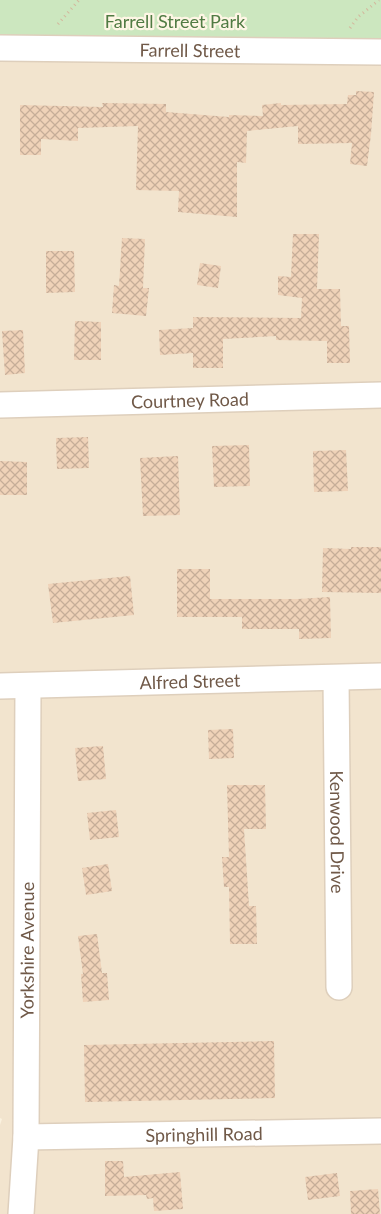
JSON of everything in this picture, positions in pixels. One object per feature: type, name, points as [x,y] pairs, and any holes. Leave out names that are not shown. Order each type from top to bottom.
[{"type":"street","name":"Farrell Street","points":[[0,48],[381,52]]},
{"type":"street","name":"Courtney Road","points":[[0,405],[381,395]]},
{"type":"street","name":"Alfred Street","points":[[0,686],[381,676]]},
{"type":"street","name":"Kenwood Drive","points":[[336,678],[339,987]]},
{"type":"street","name":"Yorkshire Avenue","points":[[22,1214],[26,1137],[28,686]]},
{"type":"street","name":"Springhill Road","points":[[26,1137],[381,1131]]},
{"type":"path","points":[[339,51],[358,17],[379,0]]},
{"type":"shaded area","points":[[381,41],[381,1214],[0,1214],[0,1125],[2,1119],[0,1118],[0,43]]},
{"type":"green space","name":"Farrell Street Park","points":[[0,0],[381,0],[381,41],[0,43]]},
{"type":"building","points":[[356,91],[374,92],[367,166],[350,164],[352,143],[298,144],[298,126],[247,131],[246,163],[237,162],[237,217],[178,212],[179,191],[136,190],[138,126],[78,128],[78,141],[41,139],[41,155],[20,155],[20,105],[103,107],[102,103],[166,104],[166,112],[229,117],[229,115],[263,116],[262,105],[281,103],[281,105],[347,104],[348,95],[356,95]]},
{"type":"building","points":[[293,234],[319,234],[317,289],[340,289],[341,326],[349,326],[350,363],[327,363],[327,341],[276,340],[276,336],[223,339],[223,368],[193,368],[193,353],[160,355],[159,330],[193,328],[193,317],[301,318],[302,298],[278,295],[278,276],[291,277]]},
{"type":"building","points":[[122,238],[145,239],[143,288],[149,288],[146,316],[112,313],[114,285],[119,286]]},
{"type":"building","points":[[46,251],[74,251],[75,292],[46,293]]},
{"type":"building","points":[[200,263],[221,266],[218,288],[197,285]]},
{"type":"building","points":[[75,321],[101,322],[101,360],[74,360]]},
{"type":"building","points":[[23,330],[25,373],[5,375],[2,331]]},
{"type":"building","points":[[88,437],[89,468],[57,469],[56,438]]},
{"type":"building","points":[[249,445],[250,486],[214,487],[212,446]]},
{"type":"building","points":[[346,450],[348,491],[314,492],[313,451]]},
{"type":"building","points":[[178,456],[180,515],[143,516],[140,458]]},
{"type":"building","points":[[0,461],[27,462],[27,495],[0,495]]},
{"type":"building","points":[[351,547],[381,547],[381,593],[322,592],[323,548],[351,549]]},
{"type":"building","points":[[177,569],[210,569],[210,599],[330,597],[331,638],[299,639],[299,629],[242,629],[242,617],[177,617]]},
{"type":"building","points":[[130,576],[134,615],[53,623],[48,584]]},
{"type":"building","points":[[233,729],[234,758],[209,759],[208,730]]},
{"type":"building","points":[[103,746],[106,779],[78,781],[75,748]]},
{"type":"building","points":[[227,785],[265,785],[266,829],[244,829],[249,906],[256,906],[257,944],[230,944],[229,887],[224,887],[222,857],[229,857]]},
{"type":"building","points":[[116,810],[119,837],[90,840],[87,813]]},
{"type":"building","points":[[108,864],[112,891],[86,895],[82,868]]},
{"type":"building","points":[[97,934],[102,973],[107,973],[109,1000],[83,1002],[81,974],[83,974],[78,936]]},
{"type":"building","points":[[274,1041],[275,1098],[85,1102],[84,1045]]},
{"type":"building","points":[[105,1161],[123,1161],[124,1177],[180,1172],[183,1209],[154,1211],[153,1198],[147,1199],[146,1195],[105,1196]]},
{"type":"building","points":[[337,1173],[340,1196],[308,1200],[305,1177]]},
{"type":"building","points":[[378,1189],[380,1214],[351,1214],[350,1191]]}]
